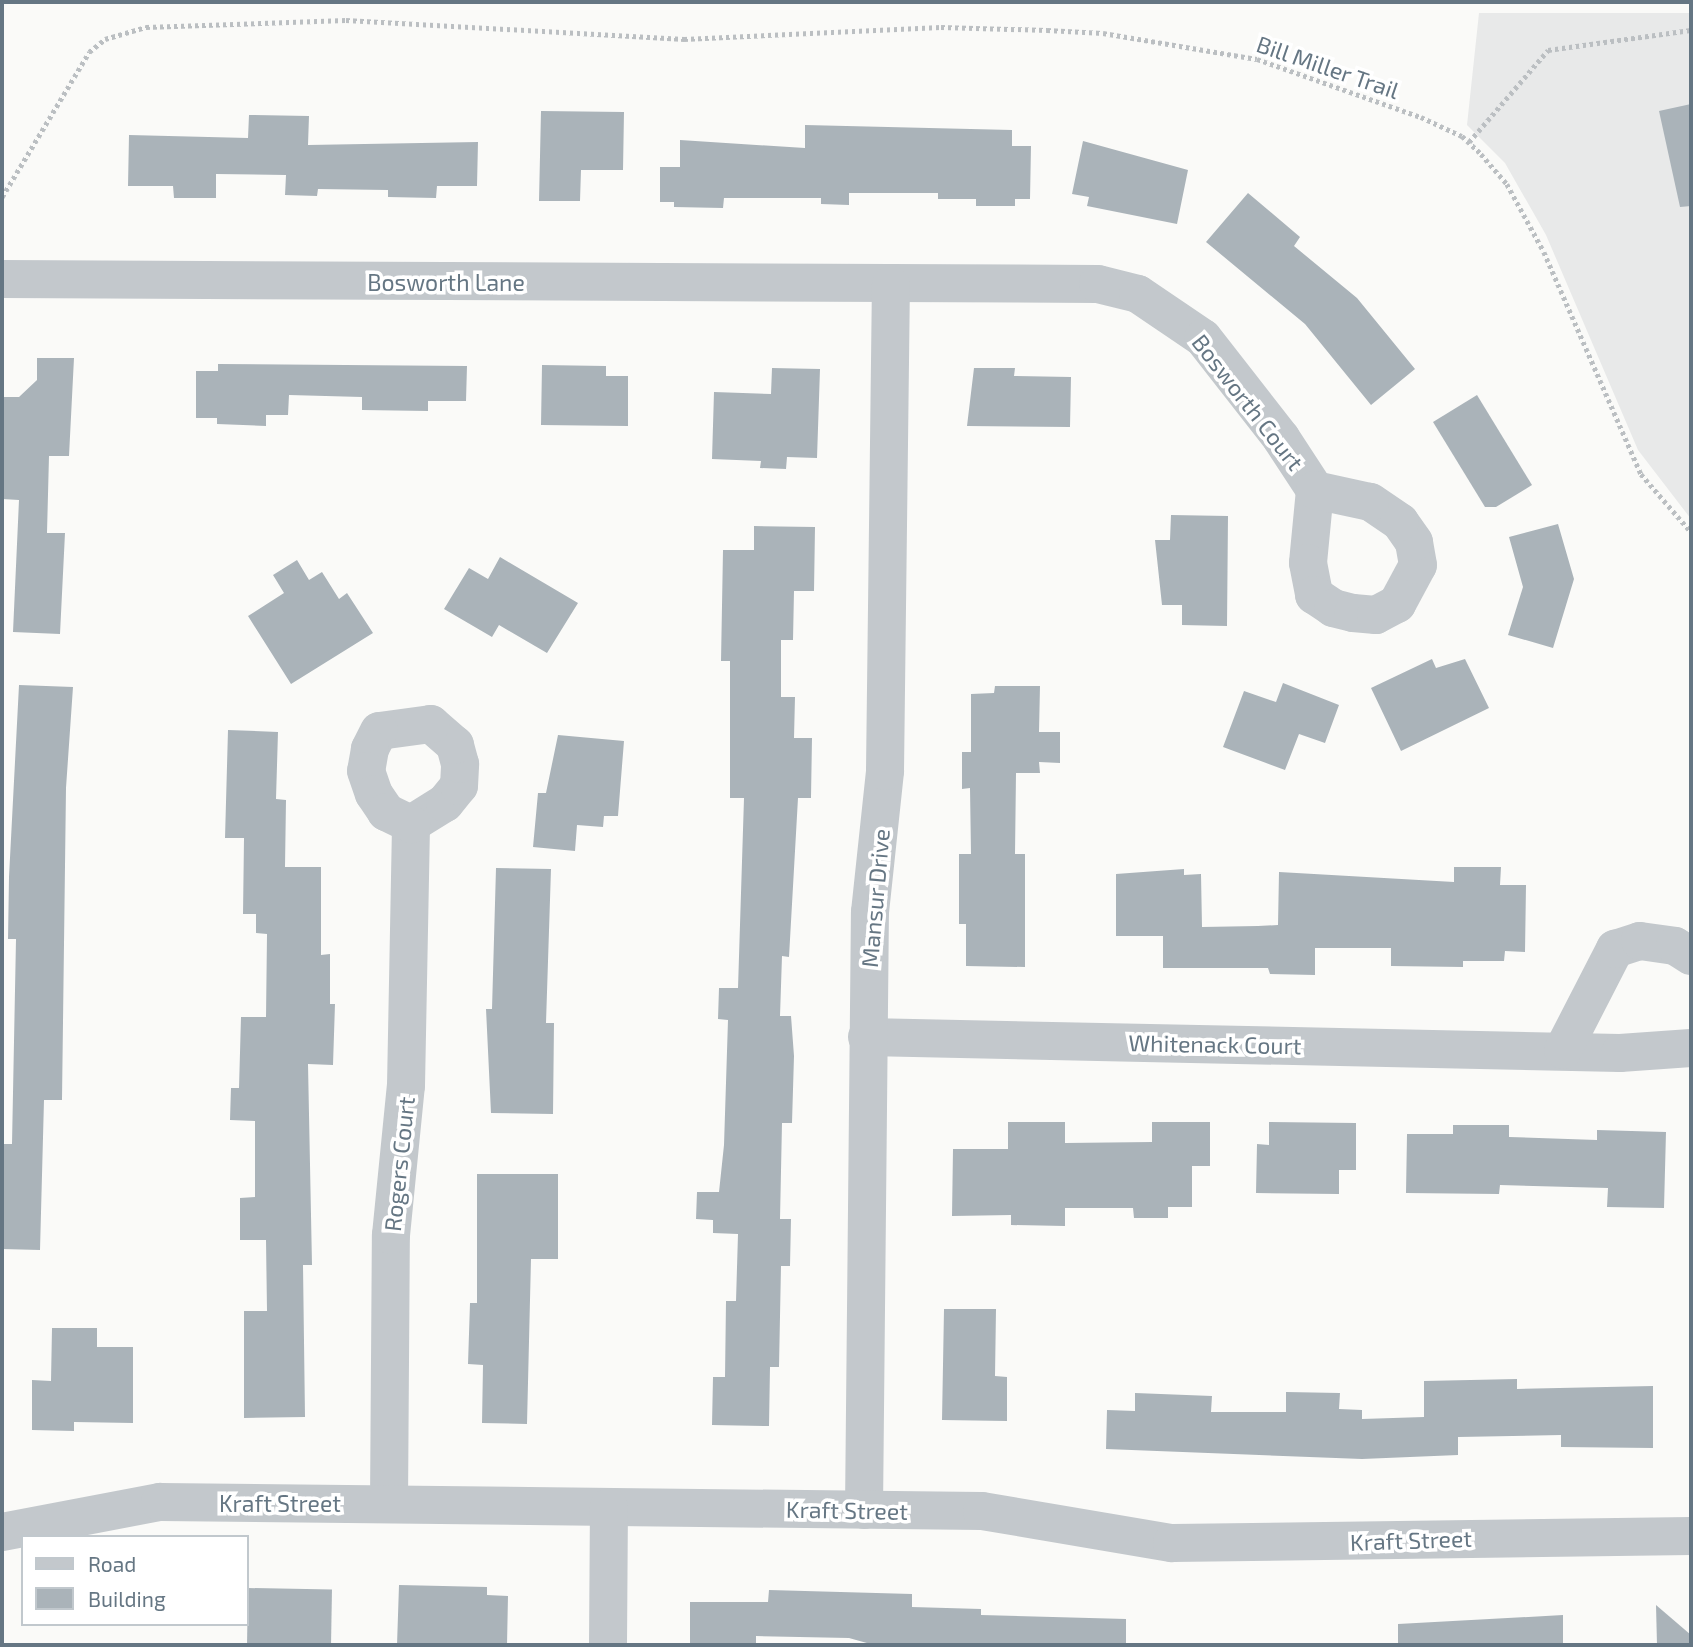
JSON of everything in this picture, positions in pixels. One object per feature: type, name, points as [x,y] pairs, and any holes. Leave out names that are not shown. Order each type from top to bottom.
[{"type":"street","name":"Bosworth Lane","points":[[2,279],[891,285]]},
{"type":"street","name":"Bosworth Court","points":[[891,285],[1067,282],[1138,294],[1203,338],[1315,490]]},
{"type":"street","name":"Mansur Drive","points":[[864,1510],[867,1037],[870,912],[886,771],[891,285]]},
{"type":"street","name":"Rogers Court","points":[[389,1504],[391,1235],[406,1086],[411,824]]},
{"type":"street","points":[[1563,1050],[1615,949],[1640,941],[1675,946],[1691,956]]},
{"type":"street","name":"Whitenack Court","points":[[867,1037],[1657,1053],[1691,1048]]},
{"type":"street","name":"Kraft Street","points":[[2,1532],[160,1502],[982,1511],[1172,1543],[1691,1536]]},
{"type":"street","points":[[608,1645],[609,1507]]},
{"type":"path","name":"Bill Miller Trail","points":[[2,197],[89,52],[125,31],[173,26],[346,20],[684,38],[941,27],[1103,33],[1280,66],[1421,117],[1469,142],[1507,184],[1544,252],[1641,474],[1691,532]]},
{"type":"path","points":[[1469,142],[1548,50],[1691,30]]},
{"type":"shaded area","points":[[1479,13],[1691,13],[1691,519],[1638,450],[1546,235],[1505,163],[1467,125]]},
{"type":"building","points":[[1691,104],[1691,206],[1680,207],[1659,111]]},
{"type":"building","points":[[541,111],[624,112],[623,170],[581,170],[580,201],[539,201]]},
{"type":"building","points":[[249,115],[309,116],[308,145],[478,142],[477,186],[437,186],[436,198],[388,197],[388,190],[318,189],[317,196],[285,195],[286,175],[216,174],[216,198],[174,198],[173,186],[128,186],[129,135],[248,138]]},
{"type":"building","points":[[805,125],[1012,130],[1012,146],[1031,146],[1030,199],[1015,199],[1015,206],[976,206],[976,199],[938,199],[938,193],[849,193],[849,205],[821,204],[821,198],[724,198],[723,208],[674,207],[674,202],[660,202],[660,167],[680,167],[680,140],[805,148]]},
{"type":"building","points":[[1083,141],[1188,170],[1177,224],[1087,206],[1089,197],[1072,194]]},
{"type":"building","points":[[1248,193],[1300,237],[1294,246],[1357,298],[1415,369],[1371,405],[1305,324],[1206,242]]},
{"type":"building","points":[[37,358],[74,358],[69,456],[49,456],[47,533],[65,533],[60,634],[13,632],[19,500],[2,499],[2,397],[19,397],[37,380]]},
{"type":"building","points":[[218,364],[467,366],[466,401],[428,401],[428,411],[362,410],[362,397],[289,395],[288,415],[266,415],[266,426],[217,424],[217,418],[196,418],[196,371],[218,371]]},
{"type":"building","points":[[542,365],[606,366],[606,376],[628,376],[628,426],[541,425]]},
{"type":"building","points":[[772,368],[820,369],[817,458],[787,457],[786,469],[760,468],[761,461],[712,459],[714,392],[771,394]]},
{"type":"building","points":[[974,368],[1015,368],[1014,376],[1071,377],[1070,427],[967,426]]},
{"type":"building","points":[[1477,395],[1532,485],[1496,507],[1485,507],[1433,422]]},
{"type":"building","points":[[1171,515],[1228,516],[1227,626],[1182,625],[1182,605],[1162,605],[1155,540],[1170,540]]},
{"type":"building","points":[[1558,524],[1574,579],[1553,648],[1508,635],[1523,587],[1509,537]]},
{"type":"building","points":[[754,526],[815,527],[814,591],[794,591],[793,640],[781,640],[781,697],[795,697],[794,738],[812,738],[811,798],[798,798],[789,957],[782,956],[780,1016],[791,1016],[794,1056],[792,1123],[782,1123],[780,1219],[791,1219],[790,1266],[781,1266],[779,1367],[770,1367],[769,1426],[712,1425],[713,1377],[725,1377],[726,1301],[736,1301],[738,1234],[713,1233],[713,1220],[696,1219],[697,1192],[719,1192],[724,1145],[728,1020],[718,1019],[719,988],[738,988],[744,798],[730,798],[730,661],[721,661],[723,550],[754,550]]},
{"type":"building","points":[[500,557],[578,603],[547,653],[499,625],[492,637],[444,609],[469,568],[488,579]]},
{"type":"building","points":[[297,560],[309,580],[322,572],[339,599],[347,593],[373,633],[291,684],[248,616],[284,593],[273,575]]},
{"type":"building","points":[[1432,659],[1436,668],[1465,659],[1489,708],[1401,751],[1371,688]]},
{"type":"building","points":[[1283,683],[1339,705],[1325,743],[1299,734],[1285,770],[1223,747],[1244,691],[1276,702]]},
{"type":"building","points":[[19,685],[73,687],[66,788],[62,1100],[44,1100],[40,1250],[2,1249],[2,1144],[12,1144],[16,939],[8,939]]},
{"type":"building","points":[[995,686],[1040,686],[1039,732],[1060,732],[1060,763],[1039,762],[1040,773],[1016,773],[1015,854],[1025,854],[1025,967],[966,966],[966,924],[959,924],[959,854],[971,854],[970,788],[962,789],[962,752],[971,752],[971,694],[994,693]]},
{"type":"building","points":[[228,730],[278,732],[276,799],[286,800],[285,867],[321,867],[321,955],[330,954],[330,1004],[335,1004],[333,1065],[308,1064],[312,1265],[303,1265],[305,1417],[244,1418],[244,1311],[267,1311],[266,1240],[240,1240],[240,1198],[255,1197],[255,1121],[230,1120],[231,1088],[239,1088],[241,1017],[266,1017],[267,934],[256,933],[256,914],[243,914],[244,838],[225,838]]},
{"type":"building","points":[[558,735],[624,741],[618,816],[604,816],[603,827],[577,825],[575,851],[533,847],[538,793],[546,793]]},
{"type":"building","points":[[1454,867],[1501,867],[1500,885],[1526,885],[1525,952],[1505,951],[1504,961],[1463,961],[1463,967],[1391,966],[1391,948],[1315,948],[1315,975],[1270,974],[1268,968],[1163,968],[1163,936],[1116,936],[1116,874],[1184,869],[1184,875],[1201,874],[1202,927],[1258,926],[1278,925],[1279,872],[1454,882]]},
{"type":"building","points":[[496,868],[551,869],[546,1023],[554,1023],[553,1114],[491,1113],[486,1009],[492,1009]]},
{"type":"building","points":[[1008,1122],[1065,1122],[1065,1143],[1152,1142],[1152,1122],[1210,1122],[1210,1166],[1192,1166],[1192,1207],[1168,1207],[1168,1218],[1134,1218],[1133,1208],[1065,1208],[1065,1226],[1011,1225],[1011,1215],[952,1216],[953,1149],[1008,1149]]},
{"type":"building","points":[[1269,1122],[1356,1123],[1356,1170],[1339,1170],[1339,1194],[1256,1193],[1257,1144],[1269,1145]]},
{"type":"building","points":[[1453,1125],[1509,1125],[1509,1137],[1597,1140],[1597,1130],[1666,1132],[1664,1208],[1607,1207],[1608,1188],[1500,1185],[1499,1194],[1406,1193],[1407,1134],[1453,1134]]},
{"type":"building","points":[[477,1174],[558,1174],[558,1259],[531,1259],[527,1424],[482,1423],[483,1365],[468,1364],[470,1303],[477,1303]]},
{"type":"building","points":[[944,1309],[996,1309],[995,1376],[1007,1377],[1007,1421],[942,1420]]},
{"type":"building","points":[[52,1328],[97,1328],[97,1347],[133,1347],[133,1423],[74,1422],[74,1431],[32,1430],[32,1380],[51,1381]]},
{"type":"building","points":[[1517,1379],[1517,1389],[1653,1386],[1653,1448],[1561,1447],[1561,1435],[1458,1437],[1458,1455],[1362,1459],[1106,1449],[1107,1410],[1135,1411],[1135,1393],[1212,1396],[1211,1412],[1286,1412],[1286,1392],[1340,1393],[1339,1409],[1362,1410],[1362,1419],[1424,1417],[1424,1381]]},
{"type":"building","points":[[399,1585],[487,1587],[487,1595],[508,1596],[507,1645],[397,1645]]},
{"type":"building","points":[[248,1588],[332,1589],[331,1645],[247,1645]]},
{"type":"building","points":[[769,1590],[912,1594],[912,1607],[981,1609],[981,1615],[1126,1619],[1126,1645],[874,1645],[849,1638],[756,1636],[756,1645],[690,1645],[690,1602],[768,1602]]},
{"type":"building","points":[[1656,1605],[1691,1635],[1691,1645],[1657,1645]]},
{"type":"building","points":[[1563,1615],[1563,1645],[1398,1645],[1398,1624]]}]
